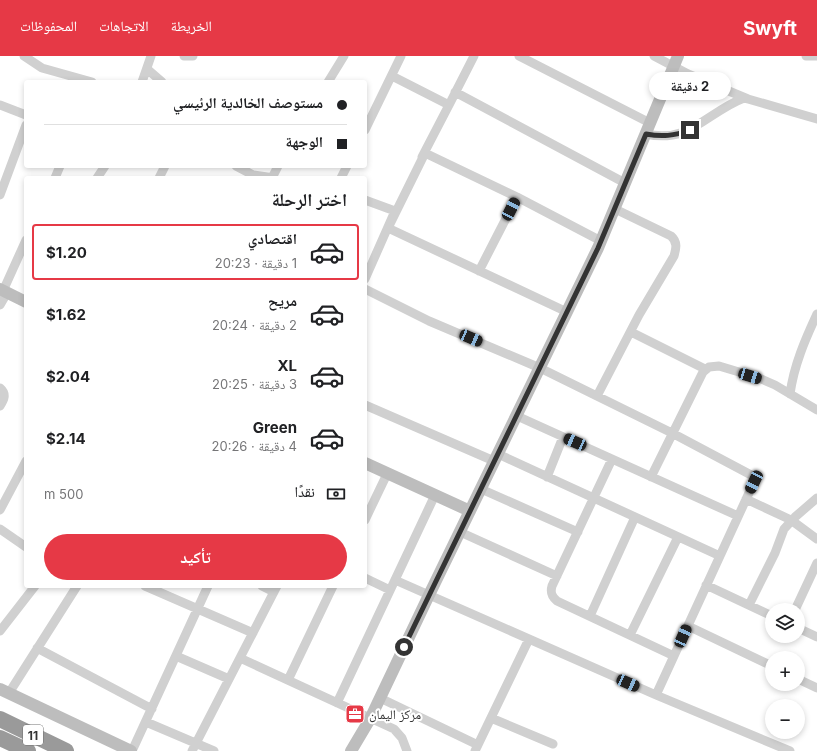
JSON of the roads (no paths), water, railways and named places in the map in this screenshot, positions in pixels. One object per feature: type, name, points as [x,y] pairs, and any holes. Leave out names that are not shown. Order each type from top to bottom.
[{"type":"highway","name":"11","points":[[0,719],[66,751]]},
{"type":"highway","name":"11","points":[[0,738],[28,751]]},
{"type":"street","points":[[24,56],[42,68],[85,80]]},
{"type":"street","points":[[143,80],[151,56]]},
{"type":"street","points":[[184,56],[193,56]]},
{"type":"street","points":[[329,80],[344,56]]},
{"type":"street","points":[[367,126],[401,56]]},
{"type":"street","points":[[388,228],[474,56]]},
{"type":"street","points":[[519,56],[648,129],[657,136],[682,133],[697,126],[718,110],[744,98]]},
{"type":"street","points":[[654,56],[676,62],[744,98],[817,119]]},
{"type":"street","points":[[806,56],[817,56]]},
{"type":"street","points":[[351,751],[370,719],[601,242],[676,62]]},
{"type":"street","points":[[147,69],[160,80]]},
{"type":"street","points":[[392,76],[449,105]]},
{"type":"street","points":[[455,92],[625,183]]},
{"type":"street","points":[[0,105],[24,114]]},
{"type":"street","points":[[0,195],[24,129]]},
{"type":"street","points":[[425,153],[517,197],[601,242]]},
{"type":"street","points":[[367,275],[395,211],[425,153]]},
{"type":"street","points":[[240,168],[253,175],[260,176]]},
{"type":"street","points":[[480,271],[517,197]]},
{"type":"street","points":[[367,201],[395,211]]},
{"type":"street","points":[[597,396],[674,256],[676,243],[671,236],[614,209]]},
{"type":"street","points":[[388,228],[567,312]]},
{"type":"street","points":[[0,306],[3,291],[24,244]]},
{"type":"street","points":[[367,290],[429,321],[540,368],[672,433],[752,475],[754,482],[656,695]]},
{"type":"street","points":[[3,291],[24,301]]},
{"type":"street","points":[[790,394],[796,364],[817,314]]},
{"type":"street","points":[[631,332],[705,369]]},
{"type":"street","points":[[651,477],[705,369],[712,366],[719,366],[759,378],[817,410]]},
{"type":"street","points":[[0,388],[4,392],[4,400],[0,406]]},
{"type":"street","points":[[367,406],[547,477],[720,556]]},
{"type":"street","points":[[517,416],[738,516]]},
{"type":"street","points":[[547,477],[563,437]]},
{"type":"street","points":[[612,459],[551,590],[557,601],[674,656]]},
{"type":"street","points":[[367,464],[470,511]]},
{"type":"street","points":[[0,510],[24,465]]},
{"type":"street","points":[[367,516],[387,474]]},
{"type":"street","points":[[481,489],[578,532]]},
{"type":"street","points":[[337,703],[435,495]]},
{"type":"street","points":[[749,605],[775,553],[784,529],[791,520],[817,498]]},
{"type":"street","points":[[746,499],[791,520],[817,538]]},
{"type":"street","points":[[590,616],[635,517]]},
{"type":"street","points":[[0,529],[24,546]]},
{"type":"street","points":[[460,532],[557,576]]},
{"type":"street","points":[[630,635],[678,537]]},
{"type":"street","points":[[798,603],[817,564]]},
{"type":"street","points":[[367,579],[390,590]]},
{"type":"street","points":[[395,580],[656,695],[790,751]]},
{"type":"street","points":[[706,585],[765,613]]},
{"type":"street","points":[[1,626],[33,588]]},
{"type":"street","points":[[76,588],[37,648],[4,691],[132,751],[207,588]]},
{"type":"street","points":[[150,588],[253,633]]},
{"type":"street","points":[[288,680],[332,588]]},
{"type":"street","points":[[194,747],[276,589]]},
{"type":"street","points":[[688,626],[765,663]]},
{"type":"street","points":[[805,631],[817,637]]},
{"type":"street","points":[[380,698],[477,748],[529,639]]},
{"type":"street","points":[[37,648],[152,709]]},
{"type":"street","points":[[176,656],[229,679]]},
{"type":"street","points":[[240,658],[394,729],[402,738],[407,751]]},
{"type":"street","points":[[805,682],[817,688]]},
{"type":"street","points":[[491,718],[553,744]]},
{"type":"street","points":[[146,722],[194,747],[214,751]]},
{"type":"place","name":"مركز اليمان","points":[[355,714]]}]
